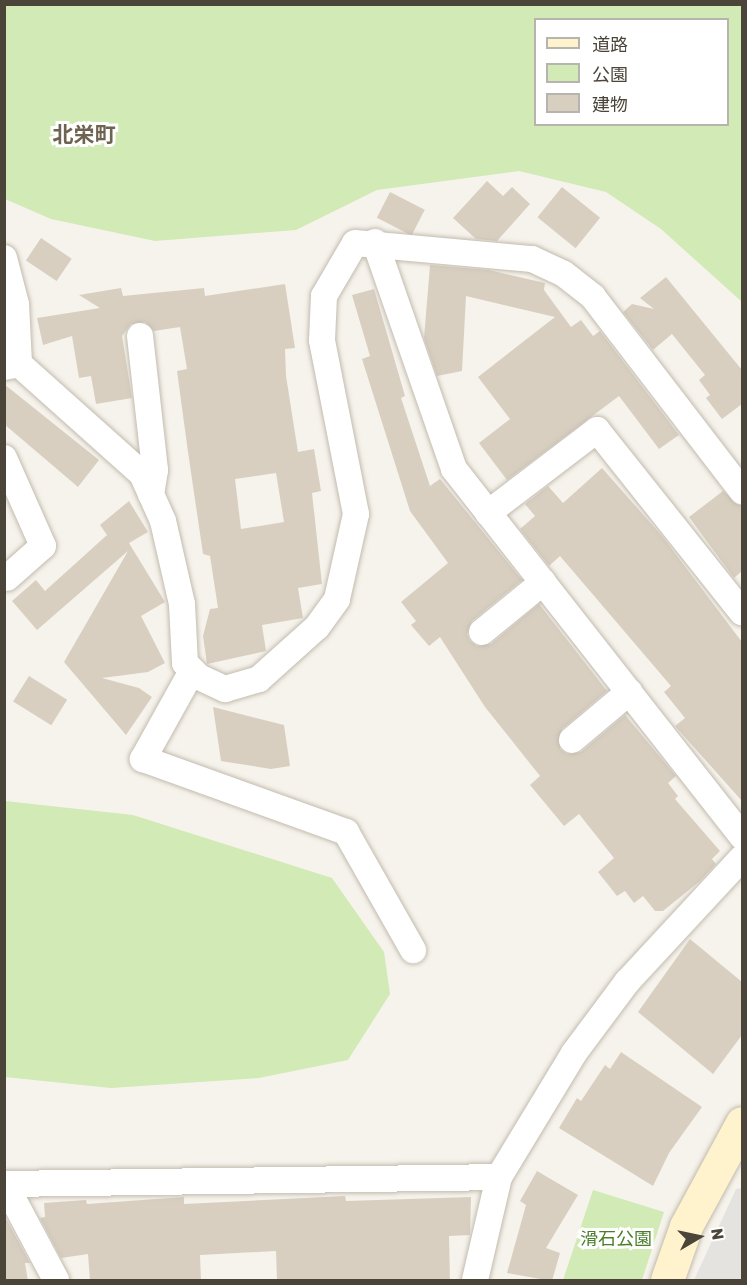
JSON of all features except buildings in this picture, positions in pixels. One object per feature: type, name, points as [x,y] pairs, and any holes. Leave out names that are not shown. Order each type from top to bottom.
[{"type":"street","points":[[4,258],[16,304],[12,365],[107,438],[142,474],[163,521],[182,604],[184,663],[192,671],[225,689],[259,679],[317,627],[337,599],[356,514],[322,340],[324,296],[356,243],[375,243],[532,260],[564,274],[592,297],[615,324],[742,491]]},
{"type":"street","points":[[375,243],[454,469],[742,836]]},
{"type":"street","points":[[140,336],[155,470],[151,495]]},
{"type":"street","points":[[488,513],[597,430],[742,612]]},
{"type":"street","points":[[4,458],[43,546],[7,578]]},
{"type":"street","points":[[482,632],[543,582]]},
{"type":"street","points":[[192,671],[143,759],[346,832],[413,950]]},
{"type":"street","points":[[572,740],[629,692]]},
{"type":"street","points":[[476,1281],[499,1177],[574,1053],[627,982],[742,858]]},
{"type":"street","points":[[667,1281],[686,1226],[733,1160],[742,1123]]},
{"type":"street","points":[[56,1281],[5,1184],[499,1177]]},
{"type":"green space","points":[[4,5],[742,5],[742,302],[661,229],[606,192],[519,171],[377,190],[296,230],[155,241],[51,219],[5,199]]},
{"type":"green space","points":[[5,801],[133,815],[332,878],[384,952],[390,994],[348,1060],[259,1078],[111,1088],[5,1077]]},
{"type":"green space","name":"滑石公園","points":[[593,1190],[664,1212],[642,1280],[563,1280]]},
{"type":"shaded area","points":[[742,1188],[742,1280],[694,1280],[736,1189]]},
{"type":"district","name":"北栄町","points":[[84,135]]}]
